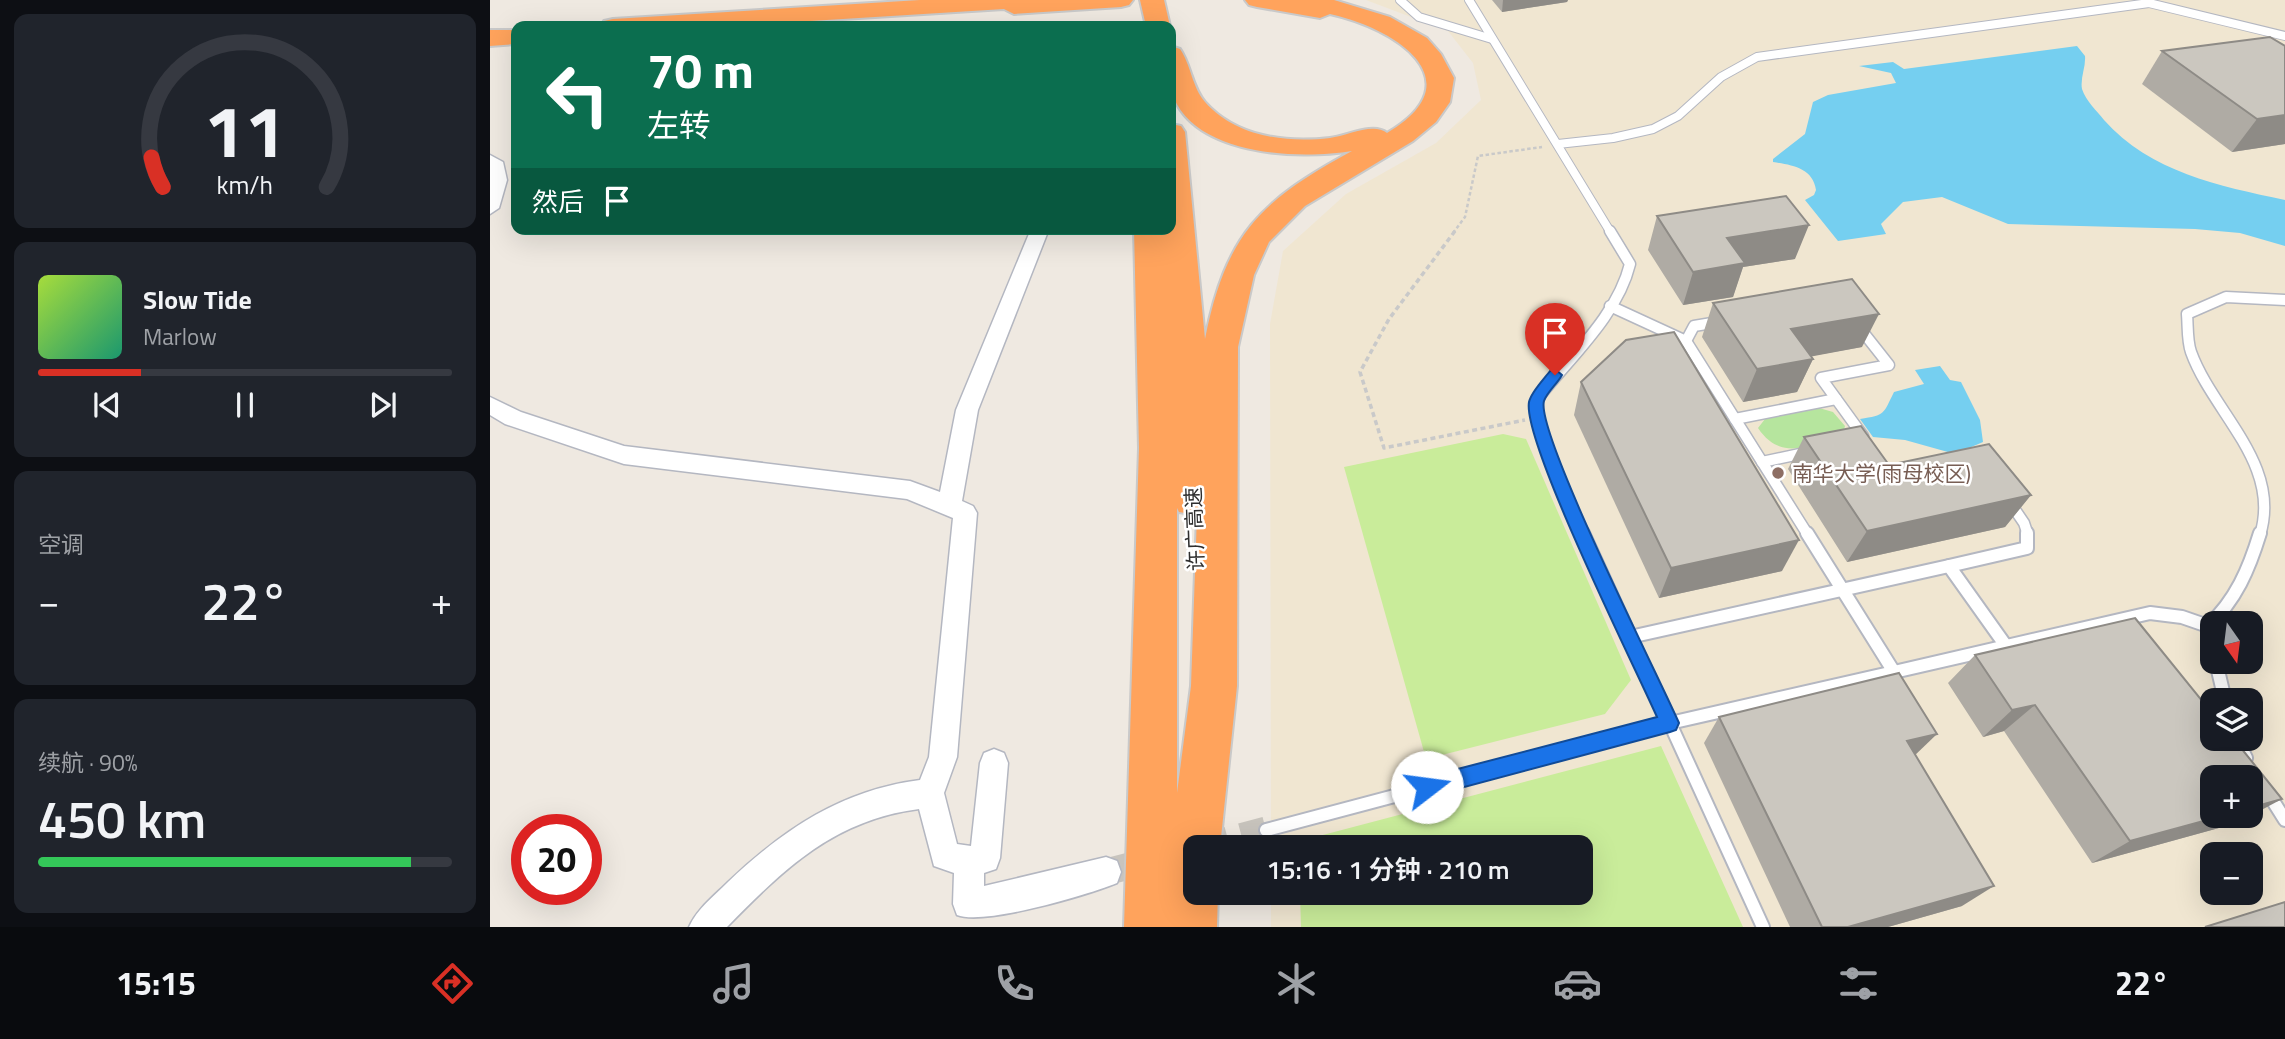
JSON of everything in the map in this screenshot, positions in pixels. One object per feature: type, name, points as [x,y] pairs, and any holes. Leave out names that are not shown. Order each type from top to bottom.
[{"type":"highway","points":[[786,17],[909,0]]},
{"type":"highway","points":[[709,21],[1040,0]]},
{"type":"highway","points":[[823,21],[1123,0],[1129,21]]},
{"type":"highway","points":[[1152,0],[1157,21]]},
{"type":"highway","points":[[1161,0],[1165,21]]},
{"type":"highway","points":[[1176,68],[1183,88],[1196,108],[1214,124],[1267,143],[1325,148],[1355,143],[1381,134],[1420,109],[1427,95],[1426,66],[1404,41],[1377,27],[1340,15],[1257,0]]},
{"type":"highway","points":[[1196,835],[1214,686],[1221,347],[1233,288],[1240,268],[1258,236],[1290,203],[1323,179],[1418,126],[1435,107],[1441,78],[1426,48],[1410,37],[1368,18],[1297,0]]},
{"type":"highway","points":[[490,29],[511,29]]},
{"type":"highway","points":[[490,37],[511,37]]},
{"type":"highway","name":"许广高速","points":[[1176,197],[1188,354],[1195,584],[1194,835]]},
{"type":"highway","points":[[1129,235],[1140,341],[1140,492],[1135,613],[1153,727]]},
{"type":"highway","name":"许广高速","points":[[1150,235],[1158,447],[1150,927]]},
{"type":"highway","name":"许广高速","points":[[1192,927],[1193,905]]},
{"type":"street","points":[[490,160],[494,162],[498,180],[490,208]]},
{"type":"street","points":[[949,506],[967,410],[1038,235]]},
{"type":"street","points":[[490,405],[513,418],[624,455],[910,491],[965,513],[943,757],[930,793],[945,855],[969,862],[985,858],[994,763]]},
{"type":"street","points":[[910,491],[955,470]]},
{"type":"street","points":[[705,927],[779,853],[840,815],[897,795],[930,793]]},
{"type":"street","points":[[969,862],[968,904],[1004,899],[1106,873]]},
{"type":"lane","points":[[1400,0],[1419,16],[1492,39]]},
{"type":"lane","points":[[1469,0],[1630,264],[1630,277],[1536,401],[1537,417],[1562,488],[1763,927]]},
{"type":"lane","points":[[1558,144],[1627,135],[1662,125],[1683,112],[1719,79],[1757,57],[2149,1],[2285,36]]},
{"type":"lane","points":[[2224,611],[2250,567],[2266,515],[2261,475],[2190,351],[2187,314],[2226,297],[2285,300]]},
{"type":"lane","points":[[1610,306],[1686,341],[1894,672]]},
{"type":"lane","points":[[1686,341],[1694,327],[1733,319]]},
{"type":"lane","points":[[1856,322],[1889,365],[1821,378],[1874,450]]},
{"type":"lane","points":[[1735,419],[1836,399]]},
{"type":"lane","points":[[1853,443],[1867,440]]},
{"type":"lane","points":[[1762,462],[1827,448]]},
{"type":"lane","points":[[1630,637],[2027,548],[2029,537],[2026,523],[2003,493]]},
{"type":"lane","points":[[1949,566],[2006,646]]},
{"type":"lane","points":[[1266,830],[1670,723],[2151,613],[2182,617],[2200,623]]},
{"type":"lane","points":[[2243,751],[2285,820]]},
{"type":"path","points":[[1537,417],[1384,448],[1360,372],[1389,318],[1465,217],[1478,156],[1558,144]]},
{"type":"shaded area","name":"南华大学(雨母校区)","points":[[1366,0],[2285,0],[2285,927],[1271,927],[1271,905],[1593,905],[1593,835],[1271,835],[1270,324],[1283,251],[1346,194],[1436,143],[1481,100],[1473,63],[1448,31]]},
{"type":"green space","points":[[1819,408],[1833,412],[1845,426],[1842,437],[1807,447],[1786,448],[1776,445],[1758,428],[1765,419]]},
{"type":"green space","points":[[1503,434],[1526,439],[1631,680],[1605,714],[1426,759],[1344,467]]},
{"type":"green space","points":[[1661,746],[1743,927],[1301,927],[1300,905],[1593,905],[1593,835],[1323,835]]},
{"type":"water","points":[[2077,46],[2085,56],[2082,89],[2089,102],[2122,138],[2142,152],[2187,174],[2235,189],[2285,200],[2285,246],[2240,233],[2195,229],[2008,224],[1942,197],[1903,202],[1881,224],[1886,234],[1838,241],[1805,200],[1814,195],[1816,190],[1811,177],[1794,166],[1773,162],[1773,159],[1805,134],[1813,102],[1828,95],[1896,83],[1891,73],[1859,66],[1893,62],[1904,69]]},
{"type":"water","points":[[1940,366],[1950,380],[1961,382],[1980,420],[1983,442],[1955,454],[1905,440],[1873,437],[1860,419],[1883,412],[1894,392],[1924,384],[1915,370]]},
{"type":"building","points":[[2270,37],[2285,46],[2285,115],[2257,119],[2162,51]]},
{"type":"building","points":[[1786,196],[1809,225],[1727,238],[1745,263],[1693,272],[1657,216]]},
{"type":"building","points":[[1852,279],[1879,314],[1791,329],[1813,359],[1757,369],[1713,303]]},
{"type":"building","points":[[1674,332],[1799,540],[1671,568],[1581,382],[1626,340]]},
{"type":"building","points":[[1861,426],[1889,465],[1989,444],[2031,495],[1867,531],[1804,437]]},
{"type":"building","points":[[2135,618],[2200,698],[2200,751],[2243,751],[2255,765],[2200,765],[2200,822],[2130,841],[2035,705],[2012,710],[1975,655]]},
{"type":"building","points":[[1899,673],[1937,734],[1907,741],[1994,886],[1848,927],[1822,927],[1719,717]]},
{"type":"building","points":[[2263,775],[2282,799],[2263,804]]},
{"type":"building","points":[[2285,902],[2285,927],[2205,927]]},
{"type":"tunnel","points":[[1247,835],[1266,830]]},
{"type":"tunnel","points":[[1106,872],[1183,852]]},
{"type":"place","name":"南华大学(雨母校区)","points":[[1778,473]]},
{"type":"route","points":[[1427,787],[1670,723],[1562,488],[1538,424],[1536,401],[1555,375]]}]
